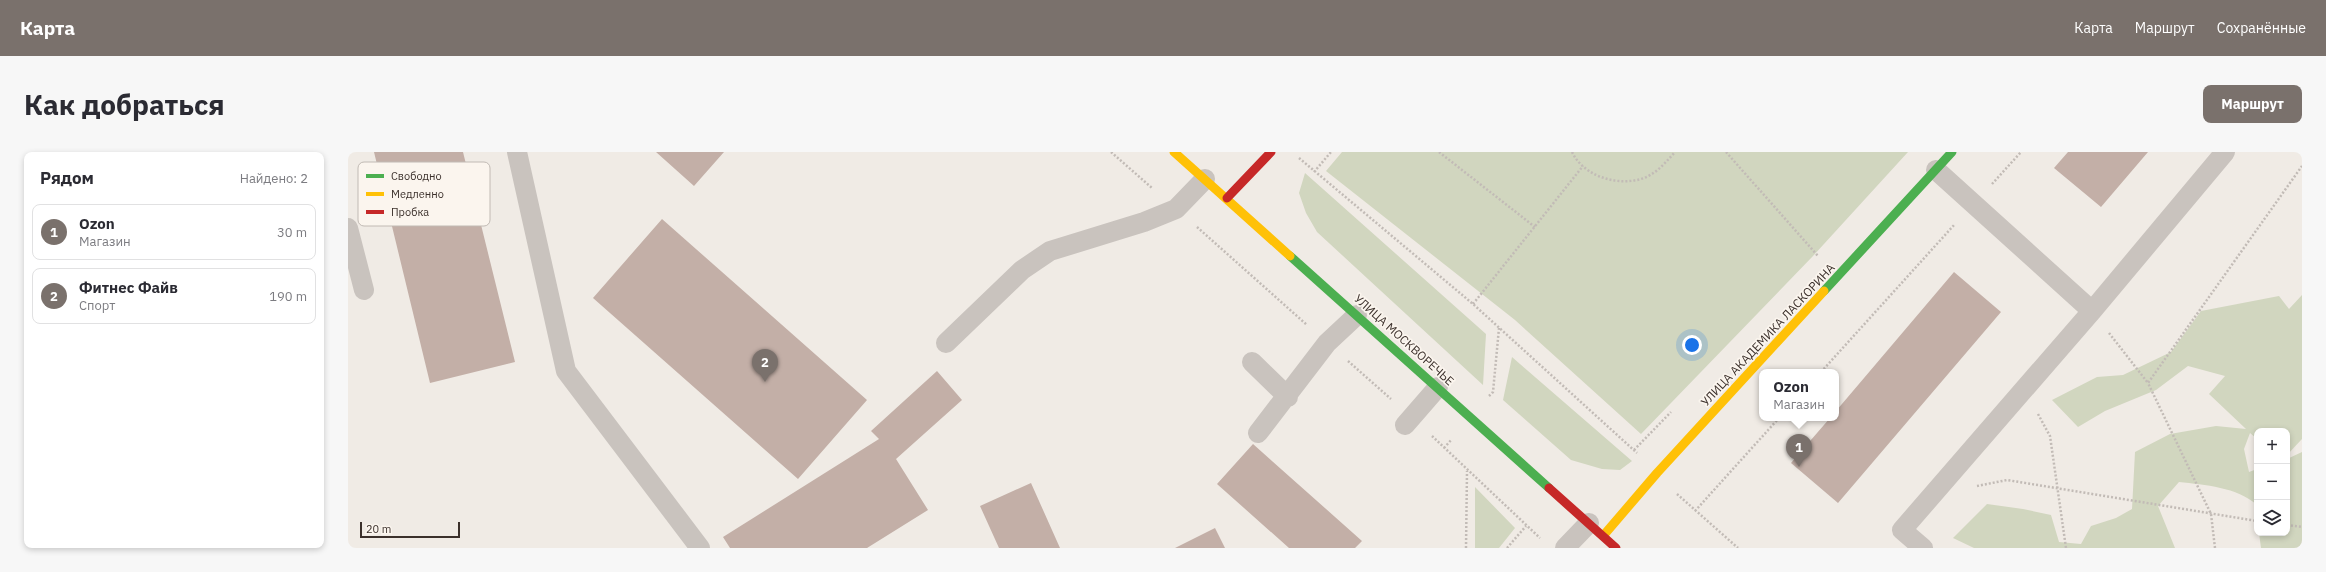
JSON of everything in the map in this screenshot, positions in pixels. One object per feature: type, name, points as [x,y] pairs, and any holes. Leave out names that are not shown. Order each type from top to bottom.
[{"type":"main road","name":"УЛИЦА МОСКВОРЕЧЬЕ","points":[[1174,152],[1616,548]]},
{"type":"main road","points":[[1227,198],[1271,152]]},
{"type":"main road","name":"УЛИЦА АКАДЕМИКА ЛАСКОРИНА","points":[[1596,529],[1657,473],[1952,152]]},
{"type":"lane","points":[[517,152],[566,371],[700,548]]},
{"type":"lane","points":[[1923,548],[1902,530],[2092,311],[2225,152]]},
{"type":"lane","points":[[1936,170],[2092,311]]},
{"type":"lane","points":[[946,343],[1022,270],[1050,251],[1144,222],[1176,209],[1205,179]]},
{"type":"lane","points":[[348,228],[364,290]]},
{"type":"lane","points":[[1258,433],[1288,396],[1327,343],[1357,315]]},
{"type":"lane","points":[[1252,362],[1288,396]]},
{"type":"lane","points":[[1405,426],[1438,388]]},
{"type":"lane","points":[[1565,548],[1596,529]]},
{"type":"path","points":[[1314,172],[1331,152]]},
{"type":"path","points":[[1439,152],[1534,227]]},
{"type":"path","points":[[1572,152],[1583,166],[1605,179],[1625,182],[1645,178],[1661,168],[1674,152]]},
{"type":"path","points":[[1726,152],[1820,258]]},
{"type":"path","points":[[1824,369],[2021,152]]},
{"type":"path","points":[[1298,157],[1473,304],[1657,473],[1695,512],[1738,548]]},
{"type":"path","points":[[1473,304],[1583,166]]},
{"type":"path","points":[[2148,383],[2302,166]]},
{"type":"path","points":[[2092,311],[2148,383],[2211,514],[2215,548]]},
{"type":"path","points":[[1493,392],[1499,328]]},
{"type":"path","points":[[2025,389],[2050,436],[2066,548]]},
{"type":"path","points":[[1695,512],[1776,421]]},
{"type":"path","points":[[1466,548],[1467,470]]},
{"type":"path","points":[[1932,495],[2007,480],[2254,521]]},
{"type":"path","points":[[2290,525],[2302,527]]},
{"type":"path","points":[[1507,548],[1526,526]]},
{"type":"green space","points":[[1342,152],[1908,152],[1813,256],[1641,434],[1515,320],[1326,171]]},
{"type":"green space","points":[[1305,173],[1486,334],[1483,385],[1317,232],[1306,213],[1299,193]]},
{"type":"green space","points":[[2302,295],[2302,439],[2290,452],[2290,428],[2254,428],[2254,436],[2250,433],[2244,449],[2249,472],[2254,470],[2254,503],[2240,494],[2220,488],[2179,482],[2158,506],[2175,548],[1974,548],[1953,538],[1987,504],[2051,515],[2059,542],[2081,544],[2091,526],[2116,518],[2132,509],[2135,452],[2170,434],[2216,426],[2246,429],[2209,394],[2225,376],[2188,366],[2156,390],[2105,411],[2078,427],[2052,400],[2097,377],[2123,375],[2171,352],[2201,311],[2279,296],[2289,309]]},
{"type":"green space","points":[[1512,357],[1632,461],[1620,470],[1602,469],[1571,460],[1503,400]]},
{"type":"green space","points":[[2302,452],[2302,548],[2261,548],[2259,536],[2290,536],[2290,458]]},
{"type":"green space","points":[[1475,487],[1515,528],[1499,548],[1475,548]]},
{"type":"building","points":[[374,152],[463,152],[465,162],[376,162]]},
{"type":"building","points":[[656,152],[724,152],[694,186]]},
{"type":"building","points":[[2068,152],[2148,152],[2101,207],[2054,168]]},
{"type":"building","points":[[662,219],[867,400],[798,479],[593,298]]},
{"type":"building","points":[[392,226],[481,226],[515,362],[430,383]]},
{"type":"building","points":[[1954,272],[2001,312],[1838,503],[1791,463],[1827,421],[1839,421],[1839,407]]},
{"type":"building","points":[[937,371],[962,400],[896,459],[928,510],[867,548],[730,548],[723,537],[879,439],[871,431]]},
{"type":"building","points":[[1253,444],[1362,541],[1355,548],[1289,548],[1217,484]]},
{"type":"building","points":[[1031,483],[1060,548],[999,548],[980,506]]},
{"type":"building","points":[[1215,528],[1225,548],[1175,548]]},
{"type":"traffic: fast","points":[[1824,291],[1952,152]]},
{"type":"traffic: fast","points":[[1290,256],[1549,488]]},
{"type":"traffic: slow","points":[[1174,152],[1290,256]]},
{"type":"traffic: slow","points":[[1603,536],[1657,473],[1824,291]]},
{"type":"traffic: jam","points":[[1227,198],[1271,152]]},
{"type":"traffic: jam","points":[[1549,488],[1616,548]]},
{"type":"place","name":"Фитнес Файв","points":[[765,382]]},
{"type":"place","name":"Ozon","points":[[1799,467]]}]
